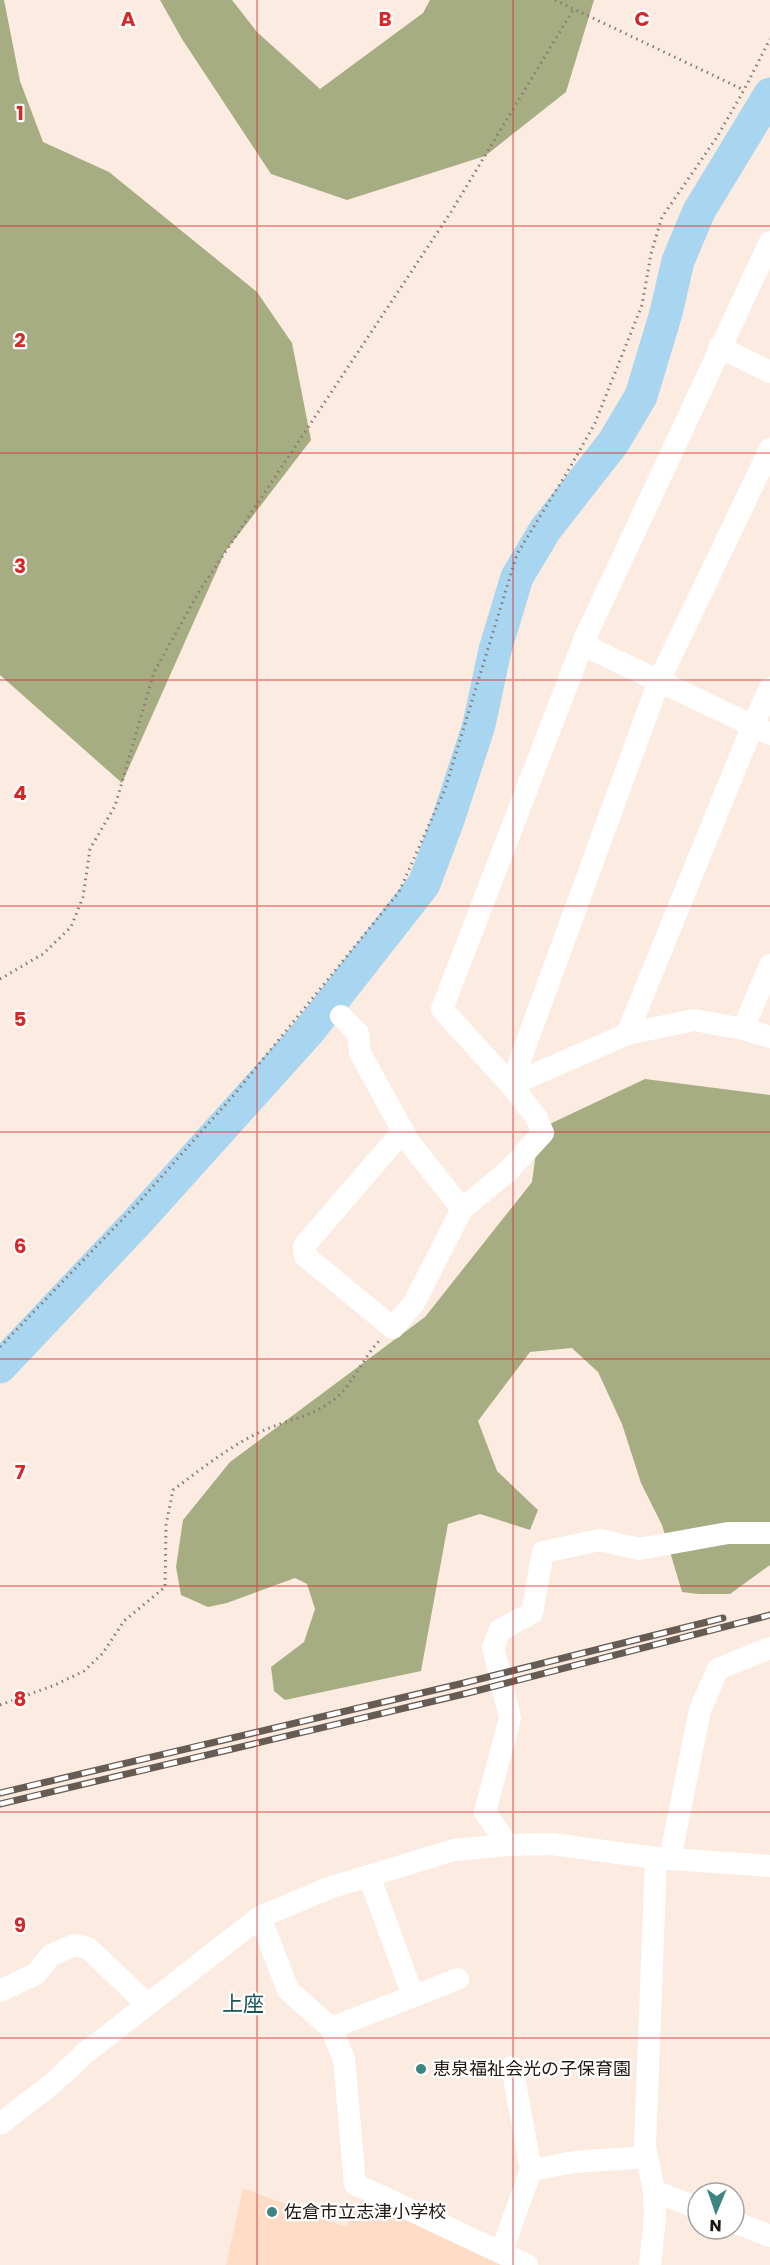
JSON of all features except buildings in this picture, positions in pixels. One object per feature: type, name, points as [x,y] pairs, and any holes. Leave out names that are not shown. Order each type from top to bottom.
[{"type":"street","points":[[403,1131],[304,1246],[305,1256],[393,1328],[414,1303],[462,1209],[507,1172],[543,1133],[536,1117],[511,1085],[442,1008],[585,638],[770,242]]},
{"type":"street","points":[[719,347],[770,372]]},
{"type":"street","points":[[511,1085],[659,681],[770,449]]},
{"type":"street","points":[[585,638],[591,649],[761,730]]},
{"type":"street","points":[[627,1034],[761,730],[770,688]]},
{"type":"street","points":[[743,1029],[770,964]]},
{"type":"street","points":[[341,1016],[358,1033],[360,1053],[409,1142],[462,1209]]},
{"type":"street","points":[[511,1085],[627,1034],[694,1020],[743,1029],[770,1037]]},
{"type":"street","points":[[508,1845],[485,1812],[510,1718],[493,1647],[500,1630],[532,1613],[543,1552],[600,1540],[639,1549],[728,1533],[770,1533]]},
{"type":"street","points":[[650,2265],[655,2217],[654,2191],[645,2146],[663,1858],[700,1710],[718,1670],[770,1648]]},
{"type":"street","points":[[0,2124],[52,2084],[84,2054],[260,1917],[329,1888],[454,1850],[508,1845],[552,1844],[663,1858],[770,1866]]},
{"type":"street","points":[[369,1876],[412,1996]]},
{"type":"street","points":[[260,1917],[288,1990],[331,2028],[344,2059],[355,2184],[527,2265]]},
{"type":"street","points":[[0,1991],[36,1974],[51,1955],[75,1945],[88,1948],[148,2005]]},
{"type":"street","points":[[331,2028],[458,1979]]},
{"type":"street","points":[[501,2253],[531,2170],[512,2067]]},
{"type":"street","points":[[531,2170],[574,2162],[647,2157]]},
{"type":"street","points":[[654,2191],[686,2203]]},
{"type":"street","points":[[746,2227],[770,2236]]},
{"type":"path","points":[[555,0],[744,90]]},
{"type":"path","points":[[0,979],[43,954],[71,927],[83,897],[90,849],[115,806],[154,672],[200,590],[451,212],[573,10]]},
{"type":"path","points":[[0,1347],[140,1201],[233,1096],[399,891],[445,789],[517,554],[595,423],[628,343],[642,305],[651,254],[662,217],[717,137],[770,39]]},
{"type":"path","points":[[0,1705],[55,1685],[84,1671],[103,1653],[124,1621],[165,1587],[166,1525],[173,1490],[220,1456],[259,1432],[307,1416],[339,1396],[371,1349],[393,1328]]},
{"type":"shaded area","name":"佐倉市立志津小学校","points":[[243,2188],[346,2227],[363,2197],[507,2265],[226,2265]]},
{"type":"green space","points":[[0,0],[4,0],[20,81],[43,142],[109,172],[257,292],[292,343],[311,440],[225,552],[122,783],[0,675]]},
{"type":"green space","points":[[160,0],[232,0],[257,32],[320,89],[423,13],[430,0],[594,0],[566,92],[485,156],[347,200],[271,174],[182,39]]},
{"type":"green space","points":[[645,1079],[770,1095],[770,1565],[730,1594],[682,1592],[662,1525],[641,1483],[622,1424],[598,1372],[572,1348],[530,1352],[478,1421],[497,1471],[538,1510],[530,1530],[480,1514],[448,1524],[421,1671],[285,1700],[274,1691],[271,1667],[304,1642],[315,1609],[307,1584],[295,1578],[227,1603],[208,1607],[181,1595],[176,1567],[183,1520],[230,1462],[425,1317],[532,1182],[539,1129]]},
{"type":"waterway","points":[[0,1367],[138,1221],[309,1031],[424,884],[479,725],[495,650],[517,577],[545,530],[613,443],[641,396],[666,313],[678,261],[699,211],[770,94]]},
{"type":"railway","points":[[0,1804],[468,1693],[770,1615]]},
{"type":"railway","points":[[0,1793],[464,1683],[723,1618]]},
{"type":"place","name":"恵泉福祉会光の子保育園","points":[[421,2069]]},
{"type":"place","name":"佐倉市立志津小学校","points":[[272,2212]]},
{"type":"district","name":"上座","points":[[243,2004]]}]
